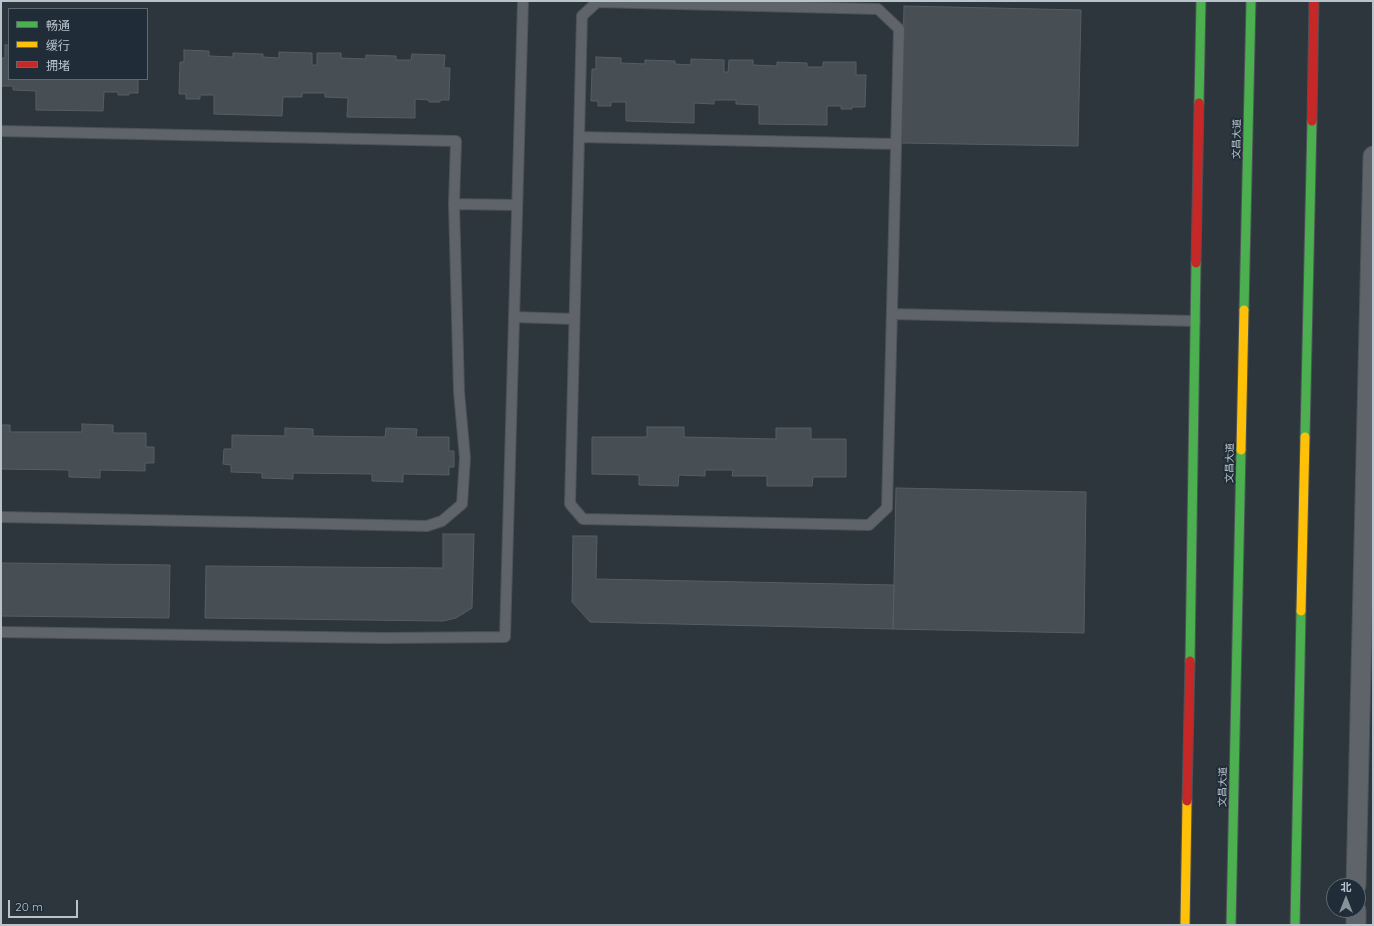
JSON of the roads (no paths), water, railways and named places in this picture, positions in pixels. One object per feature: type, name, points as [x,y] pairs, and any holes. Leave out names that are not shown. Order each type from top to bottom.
[{"type":"main road","points":[[1185,925],[1201,1]]},
{"type":"main road","name":"文昌大道","points":[[1231,925],[1251,1]]},
{"type":"main road","points":[[1295,925],[1314,1]]},
{"type":"street","points":[[1356,878],[1373,156]]},
{"type":"lane","points":[[1,632],[384,638],[504,637],[523,1]]},
{"type":"lane","points":[[597,2],[878,9],[899,29],[888,508],[869,526],[582,519],[570,504],[579,137],[582,16],[597,2]]},
{"type":"lane","points":[[1,131],[456,141],[454,204],[459,392],[465,458],[462,504],[442,521],[427,526],[1,517]]},
{"type":"lane","points":[[579,137],[896,144]]},
{"type":"lane","points":[[454,204],[517,205]]},
{"type":"lane","points":[[892,314],[1195,321]]},
{"type":"lane","points":[[514,317],[574,319]]}]
